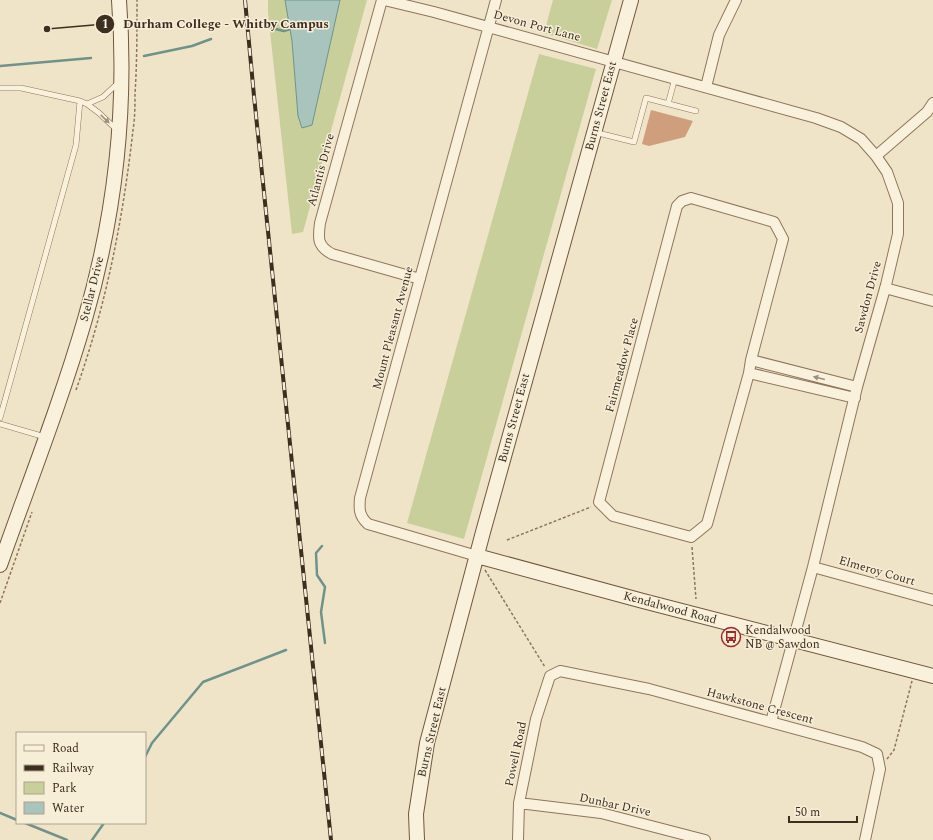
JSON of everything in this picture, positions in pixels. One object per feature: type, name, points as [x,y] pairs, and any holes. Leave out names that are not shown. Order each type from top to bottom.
[{"type":"street","name":"Stellar Drive","points":[[0,565],[69,370],[94,286],[106,234],[119,132],[122,80],[119,0]]},
{"type":"street","name":"Devon Port Lane","points":[[383,0],[434,12],[613,61]]},
{"type":"street","name":"Atlantis Drive","points":[[383,0],[320,223],[319,240],[322,247],[332,254],[420,279]]},
{"type":"street","name":"Mount Pleasant Avenue","points":[[477,556],[368,524],[360,513],[360,498],[496,0]]},
{"type":"street","name":"Burns Street East","points":[[417,840],[416,814],[427,743],[630,0]]},
{"type":"street","points":[[706,87],[719,35],[736,0]]},
{"type":"street","name":"Sawdon Drive","points":[[613,61],[816,118],[841,127],[861,139],[876,156],[887,172],[898,203],[898,234],[885,288],[856,392],[813,567],[771,722]]},
{"type":"street","points":[[876,156],[927,112],[933,103]]},
{"type":"street","name":"Fairmeadow Place","points":[[599,502],[677,206],[682,201],[691,198],[774,222],[783,239],[750,360],[749,373],[707,524],[691,537]]},
{"type":"street","points":[[885,288],[933,301]]},
{"type":"street","points":[[750,360],[856,392]]},
{"type":"street","points":[[749,373],[856,392]]},
{"type":"street","points":[[599,502],[613,516],[691,537]]},
{"type":"street","name":"Kendalwood Road","points":[[477,556],[933,676]]},
{"type":"street","name":"Elmeroy Court","points":[[813,567],[933,600]]},
{"type":"street","name":"Hawkstone Crescent","points":[[550,676],[560,671],[649,689],[862,747],[877,754],[880,769]]},
{"type":"street","name":"Powell Road","points":[[518,840],[519,803],[536,719],[550,676]]},
{"type":"street","points":[[865,840],[880,769]]},
{"type":"street","name":"Dunbar Drive","points":[[519,803],[601,813],[705,840]]},
{"type":"lane","points":[[668,104],[675,78]]},
{"type":"lane","points":[[87,104],[103,97],[122,80]]},
{"type":"lane","points":[[0,88],[21,88],[80,101],[87,104],[99,113],[119,132]]},
{"type":"lane","points":[[594,132],[634,142],[646,98],[696,111]]},
{"type":"lane","points":[[0,418],[76,145],[80,101]]},
{"type":"lane","points":[[0,424],[46,437]]},
{"type":"path","points":[[507,540],[591,507],[599,502]]},
{"type":"path","points":[[691,537],[696,599]]},
{"type":"path","points":[[477,556],[550,676]]},
{"type":"path","points":[[880,769],[894,750],[915,671]]},
{"type":"green space","points":[[268,0],[367,0],[303,232],[292,234],[268,13]]},
{"type":"green space","points":[[553,0],[612,0],[597,49],[544,33]]},
{"type":"green space","points":[[539,54],[596,69],[464,539],[407,523]]},
{"type":"water","points":[[285,0],[340,0],[312,125],[302,128],[298,116],[292,41]]},
{"type":"building","points":[[651,110],[693,121],[685,137],[649,146],[642,144]]},
{"type":"waterway","points":[[267,27],[284,31],[290,29]]},
{"type":"waterway","points":[[144,56],[192,46],[211,39]]},
{"type":"waterway","points":[[0,66],[91,58]]},
{"type":"waterway","points":[[322,546],[316,553],[317,575],[325,587],[321,612],[325,643]]},
{"type":"waterway","points":[[146,755],[152,743],[203,682],[286,650]]},
{"type":"waterway","points":[[0,813],[16,820]]},
{"type":"waterway","points":[[27,824],[67,840]]},
{"type":"waterway","points":[[92,840],[103,824]]},
{"type":"railway","points":[[245,0],[331,840]]},
{"type":"place","name":"Durham College - Whitby Campus","points":[[47,29]]},
{"type":"place","name":"Kendalwood NB @ Sawdon","points":[[731,637]]}]
